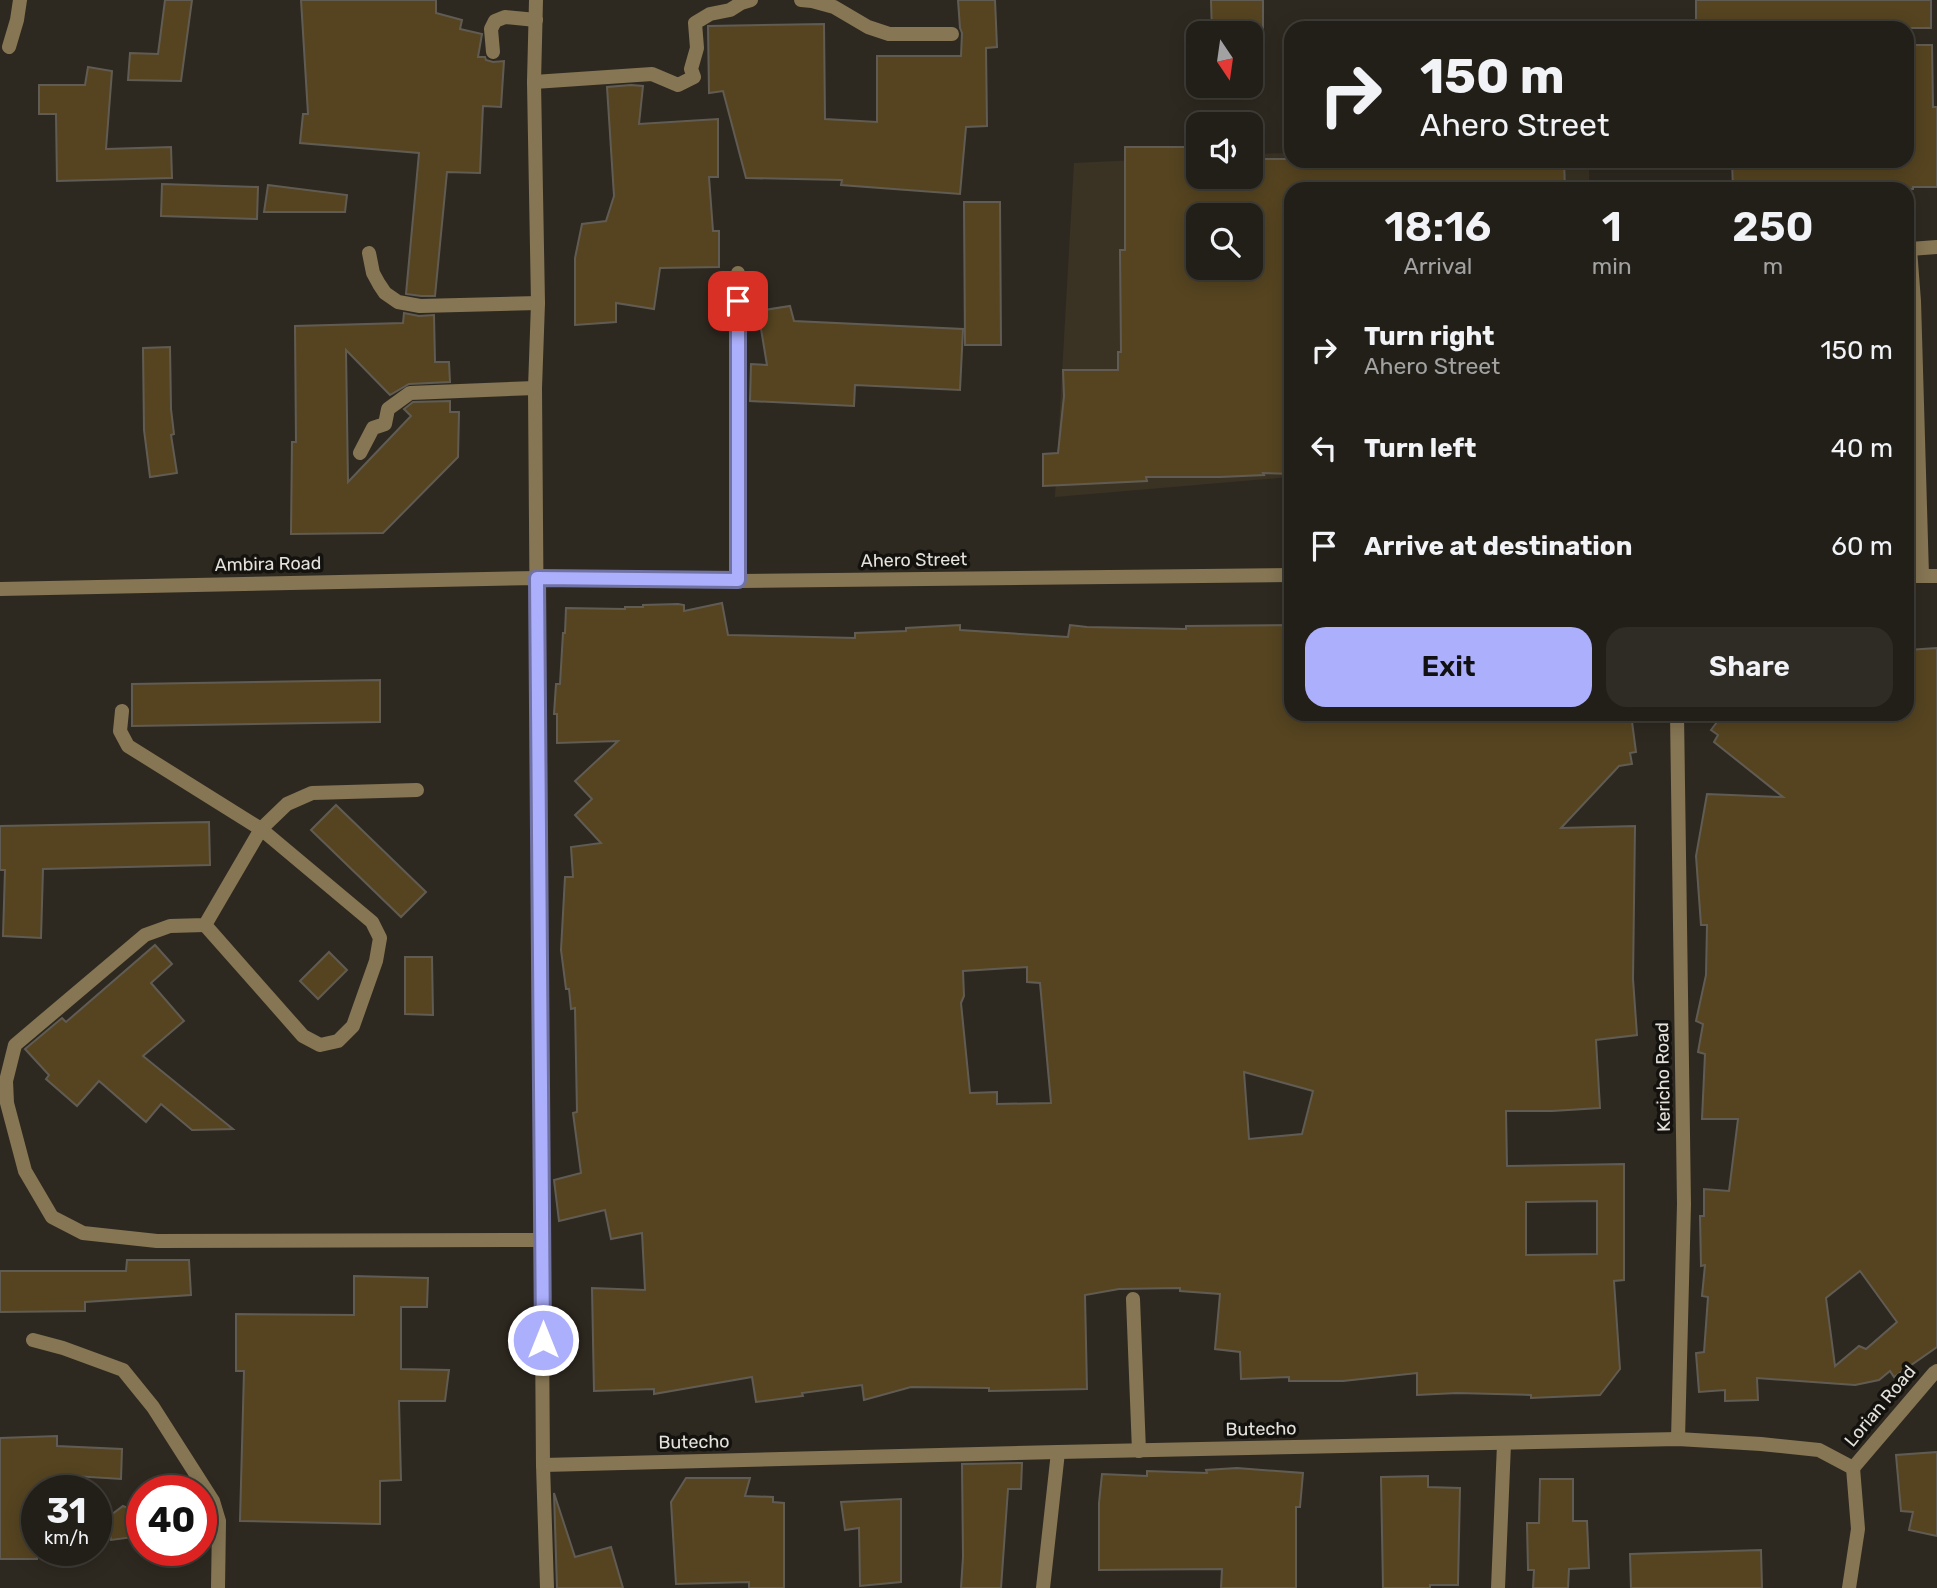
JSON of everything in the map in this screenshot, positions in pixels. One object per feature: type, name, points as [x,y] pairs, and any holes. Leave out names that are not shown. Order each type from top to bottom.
[{"type":"street","points":[[9,47],[20,0]]},
{"type":"street","points":[[536,0],[534,82],[538,303],[535,388],[543,1465],[547,1588]]},
{"type":"street","points":[[534,82],[652,74],[678,85],[687,82],[694,77],[691,69],[697,48],[695,23],[710,14],[730,10],[751,0]]},
{"type":"street","points":[[801,0],[834,7],[868,27],[889,34],[952,34]]},
{"type":"street","points":[[493,52],[491,29],[495,20],[505,17],[536,20]]},
{"type":"street","points":[[1914,249],[1937,247]]},
{"type":"street","points":[[369,254],[373,273],[379,284],[385,293],[398,302],[420,306],[538,303]]},
{"type":"street","points":[[738,273],[738,580]]},
{"type":"street","points":[[1914,301],[1922,576]]},
{"type":"street","points":[[360,453],[373,428],[385,424],[388,409],[411,393],[535,388]]},
{"type":"street","name":"Ahero Street","points":[[537,578],[738,580],[1284,575]]},
{"type":"street","name":"Ambira Road","points":[[0,589],[537,578]]},
{"type":"street","points":[[122,711],[120,731],[128,746],[261,829],[372,922],[380,938],[376,961],[353,1026],[338,1041],[320,1045],[303,1035],[205,925],[170,926],[145,935],[15,1045],[6,1081],[7,1103],[25,1171],[52,1217],[83,1233],[157,1241],[542,1240]]},
{"type":"street","name":"Kericho Road","points":[[1677,721],[1684,1204],[1678,1439]]},
{"type":"street","points":[[205,925],[261,829],[287,804],[312,793],[417,790]]},
{"type":"street","points":[[1133,1299],[1139,1451]]},
{"type":"street","points":[[33,1340],[123,1370],[153,1407],[213,1501],[219,1521],[218,1588]]},
{"type":"street","name":"Lorian Road","points":[[1853,1468],[1937,1371]]},
{"type":"street","name":"Butecho","points":[[543,1465],[1678,1439],[1819,1450],[1853,1468]]},
{"type":"street","points":[[1498,1588],[1504,1444]]},
{"type":"street","points":[[1043,1588],[1058,1452]]},
{"type":"street","points":[[1849,1588],[1858,1529],[1853,1468]]},
{"type":"shaded area","points":[[1284,153],[1284,168],[1589,168],[1589,182],[1284,182],[1284,478],[1055,497],[1074,163],[1186,158],[1186,189],[1263,189],[1263,154]]},
{"type":"building","points":[[165,0],[192,0],[181,81],[128,80],[130,53],[158,54]]},
{"type":"building","points":[[301,0],[436,0],[436,13],[462,20],[460,29],[482,34],[478,57],[485,57],[493,62],[504,61],[501,107],[483,106],[480,173],[447,172],[435,296],[406,294],[419,153],[300,143],[303,114],[308,114]]},
{"type":"building","points":[[958,0],[995,0],[997,47],[986,48],[987,126],[966,127],[960,194],[841,185],[842,180],[746,178],[723,91],[709,93],[708,26],[824,24],[825,119],[877,122],[877,56],[961,56],[962,33]]},
{"type":"building","points":[[1211,0],[1263,0],[1263,21],[1212,21]]},
{"type":"building","points":[[1696,0],[1931,0],[1931,28],[1914,28],[1914,21],[1696,21]]},
{"type":"building","points":[[1914,45],[1932,45],[1933,107],[1937,107],[1937,187],[1914,187],[1914,182],[1733,182],[1732,168],[1914,168]]},
{"type":"building","points":[[88,67],[112,71],[106,149],[171,147],[172,178],[57,181],[56,114],[39,114],[39,85],[85,85]]},
{"type":"building","points":[[643,86],[639,124],[718,119],[718,177],[709,177],[713,231],[719,231],[719,267],[660,268],[654,309],[616,303],[616,322],[575,325],[575,258],[582,224],[606,221],[614,196],[607,87]]},
{"type":"building","points":[[1125,147],[1186,147],[1186,189],[1263,189],[1263,159],[1284,159],[1284,168],[1564,168],[1565,182],[1284,182],[1284,474],[1146,477],[1147,481],[1043,486],[1043,454],[1058,453],[1064,396],[1063,370],[1118,370],[1118,352],[1121,352],[1120,250],[1125,250]]},
{"type":"building","points":[[162,184],[258,187],[257,219],[161,216]]},
{"type":"building","points":[[268,185],[347,195],[345,212],[264,212]]},
{"type":"building","points":[[964,202],[1000,202],[1001,345],[965,345]]},
{"type":"building","points":[[790,306],[794,321],[963,329],[960,390],[855,385],[854,406],[750,401],[751,364],[767,365],[758,311]]},
{"type":"building","points":[[404,313],[434,315],[435,362],[449,362],[450,382],[409,384],[390,395],[346,350],[348,482],[411,416],[404,409],[413,402],[450,401],[450,412],[459,412],[458,457],[383,533],[291,534],[292,442],[296,442],[295,326],[403,323]]},
{"type":"building","points":[[170,347],[174,434],[171,435],[177,473],[150,477],[144,430],[143,348]]},
{"type":"building","points":[[722,603],[728,635],[855,638],[855,633],[960,625],[960,630],[1068,637],[1070,625],[1186,629],[1186,626],[1284,625],[1284,721],[1632,721],[1636,752],[1630,753],[1632,764],[1619,766],[1561,828],[1635,826],[1633,979],[1637,1035],[1596,1040],[1600,1108],[1506,1111],[1507,1166],[1624,1164],[1624,1280],[1614,1281],[1620,1369],[1600,1395],[1531,1398],[1531,1395],[1457,1393],[1417,1395],[1417,1373],[1343,1381],[1289,1381],[1289,1377],[1241,1379],[1240,1352],[1215,1349],[1220,1294],[1180,1291],[1180,1288],[1119,1289],[1085,1295],[1087,1389],[989,1391],[989,1388],[911,1387],[864,1400],[862,1385],[756,1402],[752,1377],[654,1394],[654,1389],[594,1391],[592,1288],[645,1290],[642,1233],[611,1239],[605,1210],[559,1221],[554,1180],[581,1173],[573,1113],[577,1112],[575,1008],[571,1009],[569,989],[566,989],[561,950],[565,877],[573,877],[571,847],[601,843],[575,815],[592,799],[575,781],[618,741],[557,743],[557,714],[554,714],[556,684],[560,684],[566,608],[625,609],[643,605],[684,605],[684,611]],"holes":[[[1027,967],[1027,982],[1040,983],[1051,1103],[997,1104],[997,1092],[970,1093],[961,1003],[964,996],[963,971]],[[1244,1072],[1313,1091],[1302,1134],[1249,1139]],[[1597,1201],[1597,1254],[1526,1255],[1526,1202]]]},
{"type":"building","points":[[1937,648],[1937,1347],[1894,1377],[1890,1371],[1879,1380],[1855,1385],[1757,1378],[1758,1400],[1725,1401],[1725,1390],[1699,1392],[1696,1353],[1704,1352],[1708,1297],[1702,1296],[1705,1265],[1701,1266],[1700,1216],[1704,1216],[1704,1189],[1729,1191],[1738,1119],[1702,1119],[1705,1054],[1698,1052],[1703,1024],[1696,1021],[1706,975],[1707,925],[1701,925],[1696,856],[1707,794],[1783,797],[1714,742],[1718,735],[1711,730],[1718,721],[1914,721],[1914,650]],"holes":[[[1860,1271],[1897,1322],[1866,1349],[1859,1346],[1835,1366],[1826,1298]]]},
{"type":"building","points":[[380,680],[380,722],[132,726],[132,684]]},
{"type":"building","points":[[336,805],[426,892],[401,917],[311,830]]},
{"type":"building","points":[[209,822],[210,865],[43,869],[41,938],[3,936],[5,870],[0,870],[0,826]]},
{"type":"building","points":[[155,945],[172,964],[151,983],[184,1021],[143,1056],[233,1129],[192,1130],[161,1104],[146,1122],[99,1081],[77,1106],[46,1079],[49,1075],[25,1049],[62,1018],[66,1022]]},
{"type":"building","points":[[329,952],[347,970],[318,999],[300,981]]},
{"type":"building","points":[[405,957],[432,957],[433,1015],[405,1014]]},
{"type":"building","points":[[127,1260],[189,1260],[191,1295],[85,1302],[85,1311],[0,1312],[0,1271],[126,1271]]},
{"type":"building","points":[[354,1276],[428,1278],[427,1307],[401,1307],[401,1369],[449,1370],[445,1401],[399,1401],[401,1480],[380,1481],[380,1524],[240,1521],[244,1371],[236,1371],[236,1314],[354,1315]]},
{"type":"building","points":[[57,1436],[57,1446],[122,1449],[121,1479],[112,1478],[112,1475],[21,1475],[21,1559],[0,1559],[0,1438]]},
{"type":"building","points":[[1937,1452],[1937,1536],[1909,1530],[1913,1512],[1901,1511],[1896,1455]]},
{"type":"building","points":[[1022,1463],[1021,1489],[1008,1489],[1001,1588],[961,1588],[962,1464]]},
{"type":"building","points":[[1237,1468],[1303,1473],[1300,1507],[1296,1507],[1296,1588],[1221,1588],[1222,1569],[1099,1570],[1102,1474],[1147,1476],[1147,1471],[1207,1473],[1206,1470]]},
{"type":"building","points":[[1428,1476],[1428,1487],[1460,1488],[1458,1585],[1383,1588],[1381,1477]]},
{"type":"building","points":[[686,1478],[750,1478],[745,1496],[773,1497],[773,1502],[784,1503],[784,1588],[749,1588],[749,1582],[676,1584],[671,1502]]},
{"type":"building","points":[[1540,1479],[1573,1479],[1573,1521],[1587,1521],[1589,1568],[1569,1569],[1568,1588],[1533,1588],[1534,1570],[1528,1570],[1527,1523],[1539,1523]]},
{"type":"building","points":[[554,1493],[575,1557],[611,1547],[623,1588],[557,1588]]},
{"type":"building","points":[[901,1499],[901,1582],[860,1586],[859,1528],[845,1530],[841,1502]]},
{"type":"building","points":[[123,1506],[126,1507],[126,1538],[112,1540],[112,1514]]},
{"type":"building","points":[[1761,1550],[1762,1588],[1631,1588],[1630,1554]]},
{"type":"route","points":[[543,1340],[537,578],[738,580],[738,301]]}]
